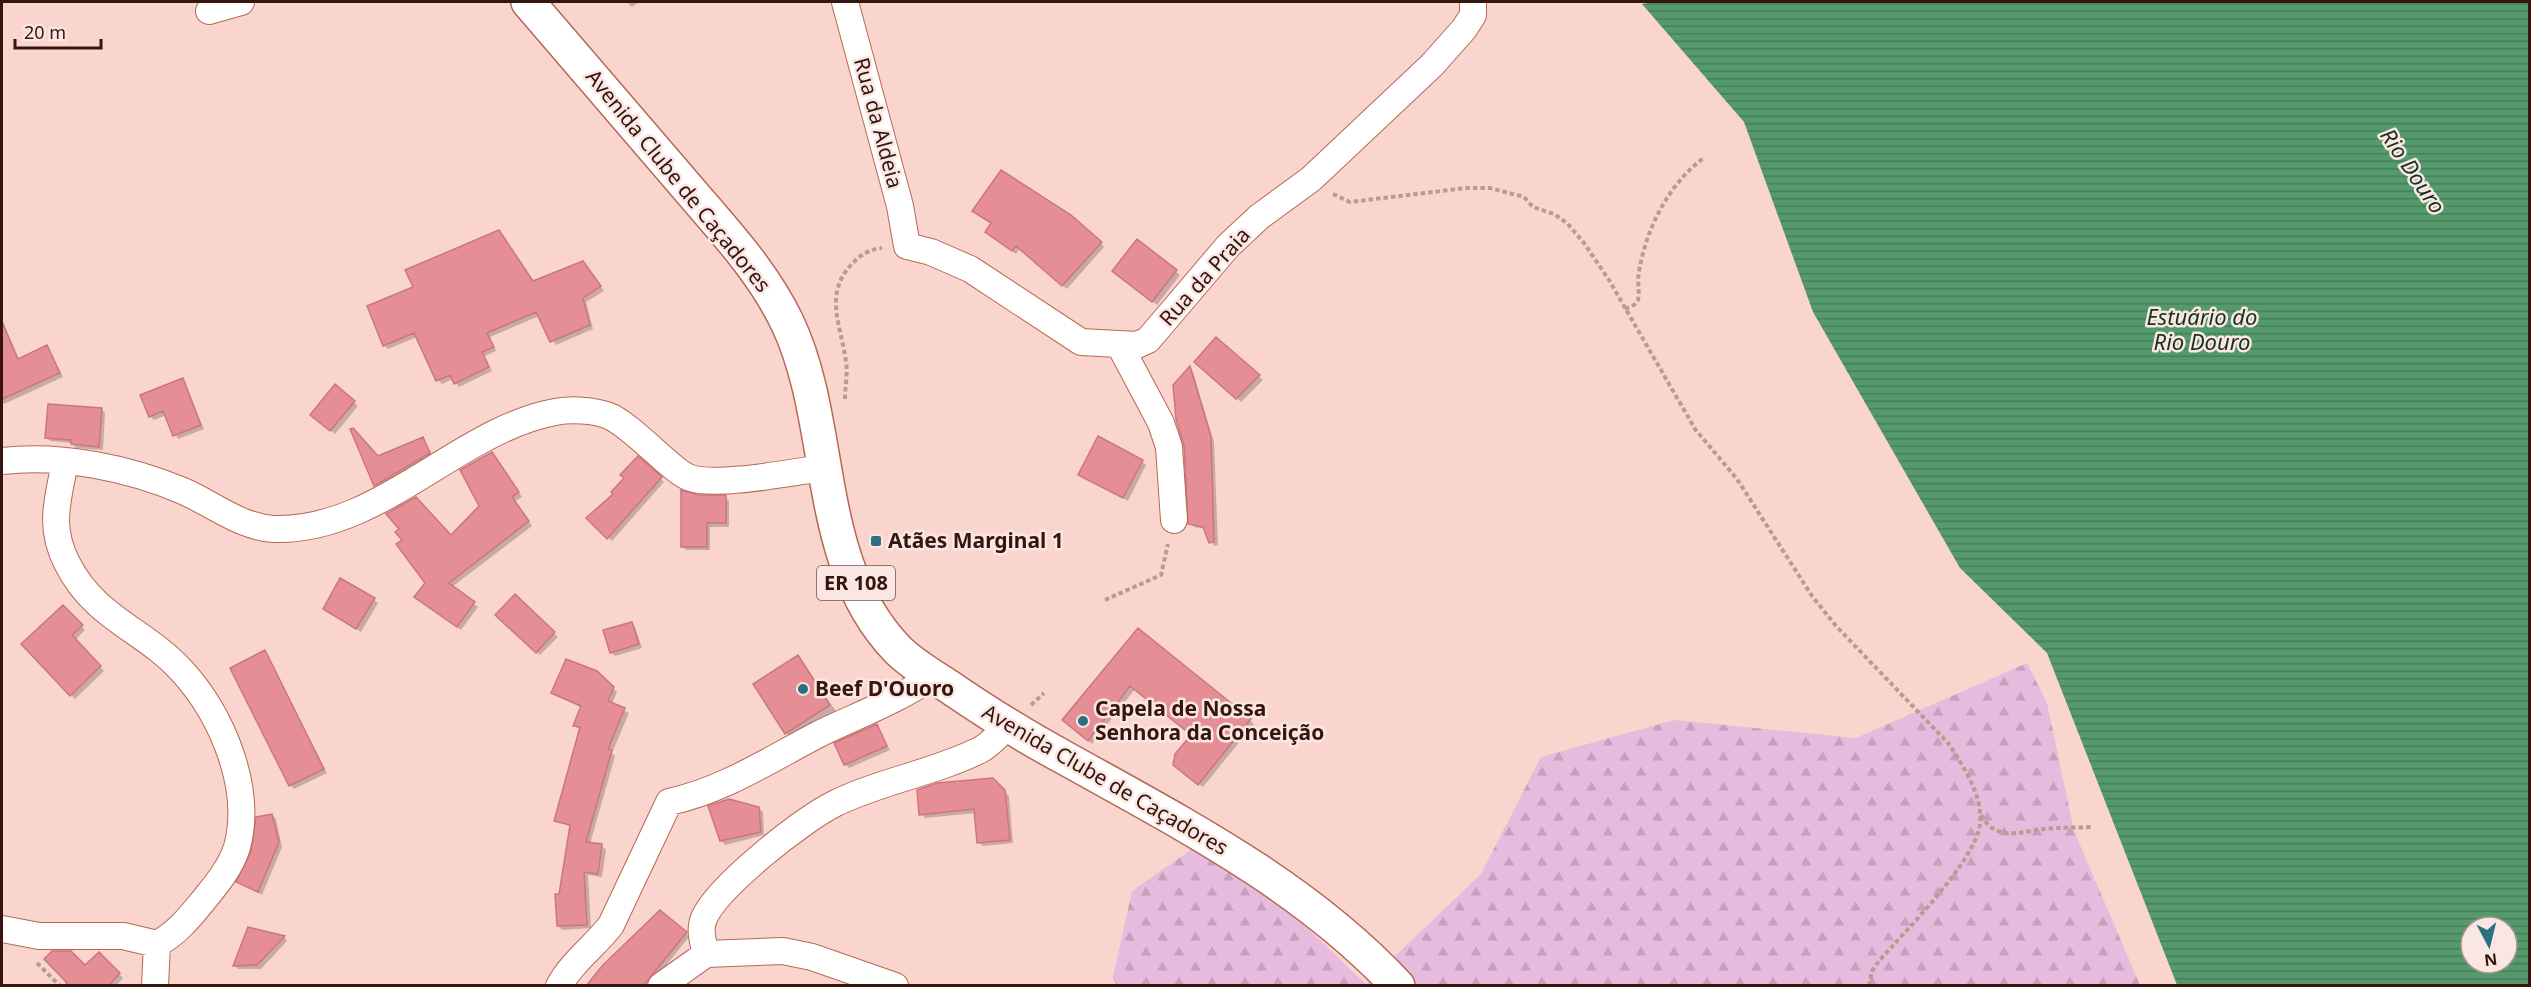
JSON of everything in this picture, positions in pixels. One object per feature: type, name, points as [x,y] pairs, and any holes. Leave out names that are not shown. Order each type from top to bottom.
[{"type":"main road","name":"Avenida Clube de Caçadores","points":[[528,2],[730,239],[768,287],[797,345],[808,378],[822,468],[844,553],[861,594],[877,623],[898,650],[1008,726],[1264,873],[1339,927],[1398,986]]},
{"type":"street","points":[[209,11],[241,2]]},
{"type":"street","name":"Rua da Aldeia","points":[[845,2],[900,206],[907,246]]},
{"type":"street","name":"Rua da Praia","points":[[907,246],[931,252],[970,269],[1081,342],[1137,345],[1148,340],[1228,246],[1259,217],[1311,179],[1431,66],[1469,22],[1473,15],[1473,2]]},
{"type":"street","points":[[1119,344],[1161,423],[1169,447],[1174,520]]},
{"type":"street","points":[[2,461],[65,462],[112,469],[183,491],[247,524],[272,529],[303,528],[328,522],[377,501],[526,419],[558,411],[585,411],[610,416],[688,477],[713,480],[822,468]]},
{"type":"street","points":[[2,929],[39,936],[123,936],[157,944],[183,927],[228,867],[237,848],[241,824],[239,789],[217,724],[202,696],[168,656],[110,616],[77,580],[67,565],[55,529],[54,513],[65,462]]},
{"type":"street","points":[[559,986],[566,972],[611,925],[669,802],[722,787],[818,735],[905,696],[933,676]]},
{"type":"street","points":[[706,954],[701,936],[703,920],[711,905],[724,890],[800,827],[834,804],[982,749],[1008,726]]},
{"type":"street","points":[[155,986],[157,944]]},
{"type":"street","points":[[661,986],[706,954],[757,950],[783,951],[812,957],[895,986]]},
{"type":"path","points":[[1625,309],[1634,306],[1638,300],[1638,274],[1642,253],[1657,216],[1678,183],[1692,166],[1705,157]]},
{"type":"path","points":[[1311,179],[1330,193],[1350,202],[1466,188],[1490,188],[1524,197],[1533,207],[1554,214],[1567,223],[1584,243],[1695,429],[1737,479],[1812,596],[1844,634],[1948,743],[1974,791],[1980,824],[1975,840],[1966,856],[1942,887],[1878,961],[1872,970],[1869,986]]},
{"type":"path","points":[[846,363],[836,320],[838,286],[845,271],[858,257],[875,249],[907,246]]},
{"type":"path","points":[[1105,600],[1161,574],[1174,520]]},
{"type":"path","points":[[1979,812],[1987,825],[1998,832],[2017,835],[2042,829],[2092,827]]},
{"type":"green space","points":[[2027,663],[2047,703],[2074,831],[2140,985],[1117,986],[1113,977],[1132,891],[1189,851],[1206,832],[1366,984],[1481,874],[1541,757],[1674,720],[1856,738]]},
{"type":"water","name":"Estuário do Rio Douro","points":[[1654,2],[2529,2],[2529,985],[2177,985],[2047,653],[1960,568],[1813,312],[1744,122],[1642,4]]},
{"type":"building","points":[[1001,170],[1071,215],[1102,242],[1062,286],[1016,246],[1012,251],[985,232],[991,223],[972,211]]},
{"type":"building","points":[[499,230],[533,281],[583,261],[601,286],[583,298],[590,325],[550,342],[536,312],[487,333],[494,347],[482,352],[489,367],[454,384],[450,375],[436,381],[414,333],[383,346],[367,306],[413,287],[405,270]]},
{"type":"building","points":[[1137,239],[1177,270],[1152,302],[1112,271]]},
{"type":"building","points":[[2,322],[18,359],[47,345],[60,373],[2,399]]},
{"type":"building","points":[[1216,337],[1260,375],[1236,399],[1194,362]]},
{"type":"building","points":[[1190,366],[1211,437],[1214,542],[1209,543],[1203,527],[1188,524],[1184,446],[1176,419],[1173,385]]},
{"type":"building","points":[[183,378],[201,425],[173,436],[163,411],[149,417],[140,395]]},
{"type":"building","points":[[335,384],[355,401],[330,431],[310,415]]},
{"type":"building","points":[[48,404],[102,408],[99,447],[71,444],[71,440],[45,438]]},
{"type":"building","points":[[353,428],[378,456],[423,437],[430,453],[374,486],[350,429]]},
{"type":"building","points":[[1098,436],[1143,460],[1123,498],[1078,475]]},
{"type":"building","points":[[492,452],[519,492],[512,497],[529,521],[449,583],[475,602],[457,627],[414,597],[425,583],[396,544],[402,540],[395,532],[399,529],[386,514],[416,497],[451,535],[479,506],[460,470]]},
{"type":"building","points":[[638,456],[662,477],[607,539],[586,518],[613,494],[611,492],[624,478],[620,475]]},
{"type":"building","points":[[681,490],[699,495],[726,495],[726,523],[707,523],[707,547],[681,547]]},
{"type":"building","points":[[340,578],[375,598],[356,629],[323,609]]},
{"type":"building","points":[[515,594],[555,632],[536,653],[495,615]]},
{"type":"building","points":[[63,605],[83,625],[72,635],[101,666],[70,696],[21,644]]},
{"type":"building","points":[[632,622],[639,644],[610,653],[603,630]]},
{"type":"building","points":[[1138,628],[1251,719],[1198,785],[1173,765],[1175,754],[1191,735],[1130,686],[1088,741],[1062,720]]},
{"type":"building","points":[[265,650],[324,769],[289,786],[230,668]]},
{"type":"building","points":[[798,655],[830,705],[785,734],[753,684]]},
{"type":"building","points":[[566,659],[597,671],[614,687],[608,701],[625,708],[608,749],[612,750],[586,842],[602,844],[598,874],[584,872],[587,925],[557,926],[555,894],[559,894],[570,825],[554,821],[580,727],[573,726],[581,706],[551,693]]},
{"type":"building","points":[[877,724],[887,746],[844,765],[834,743]]},
{"type":"building","points":[[993,778],[1005,790],[1010,840],[977,843],[974,809],[919,815],[917,790],[937,783]]},
{"type":"building","points":[[729,799],[759,807],[761,832],[720,841],[708,806]]},
{"type":"building","points":[[272,814],[279,842],[258,892],[236,882],[251,852],[256,817]]},
{"type":"building","points":[[660,910],[687,932],[643,986],[586,986],[603,965]]},
{"type":"building","points":[[248,927],[285,936],[257,965],[233,966]]},
{"type":"building","points":[[52,951],[71,951],[85,965],[99,952],[120,973],[108,986],[64,986],[67,983],[44,959]]},
{"type":"place","name":"Atães Marginal 1","points":[[876,541]]},
{"type":"place","name":"Beef D'Ouoro","points":[[803,689]]},
{"type":"place","name":"Capela de Nossa Senhora da Conceição","points":[[1083,721]]},
{"type":"water label","name":"Rio Douro","points":[[2413,171]]}]
